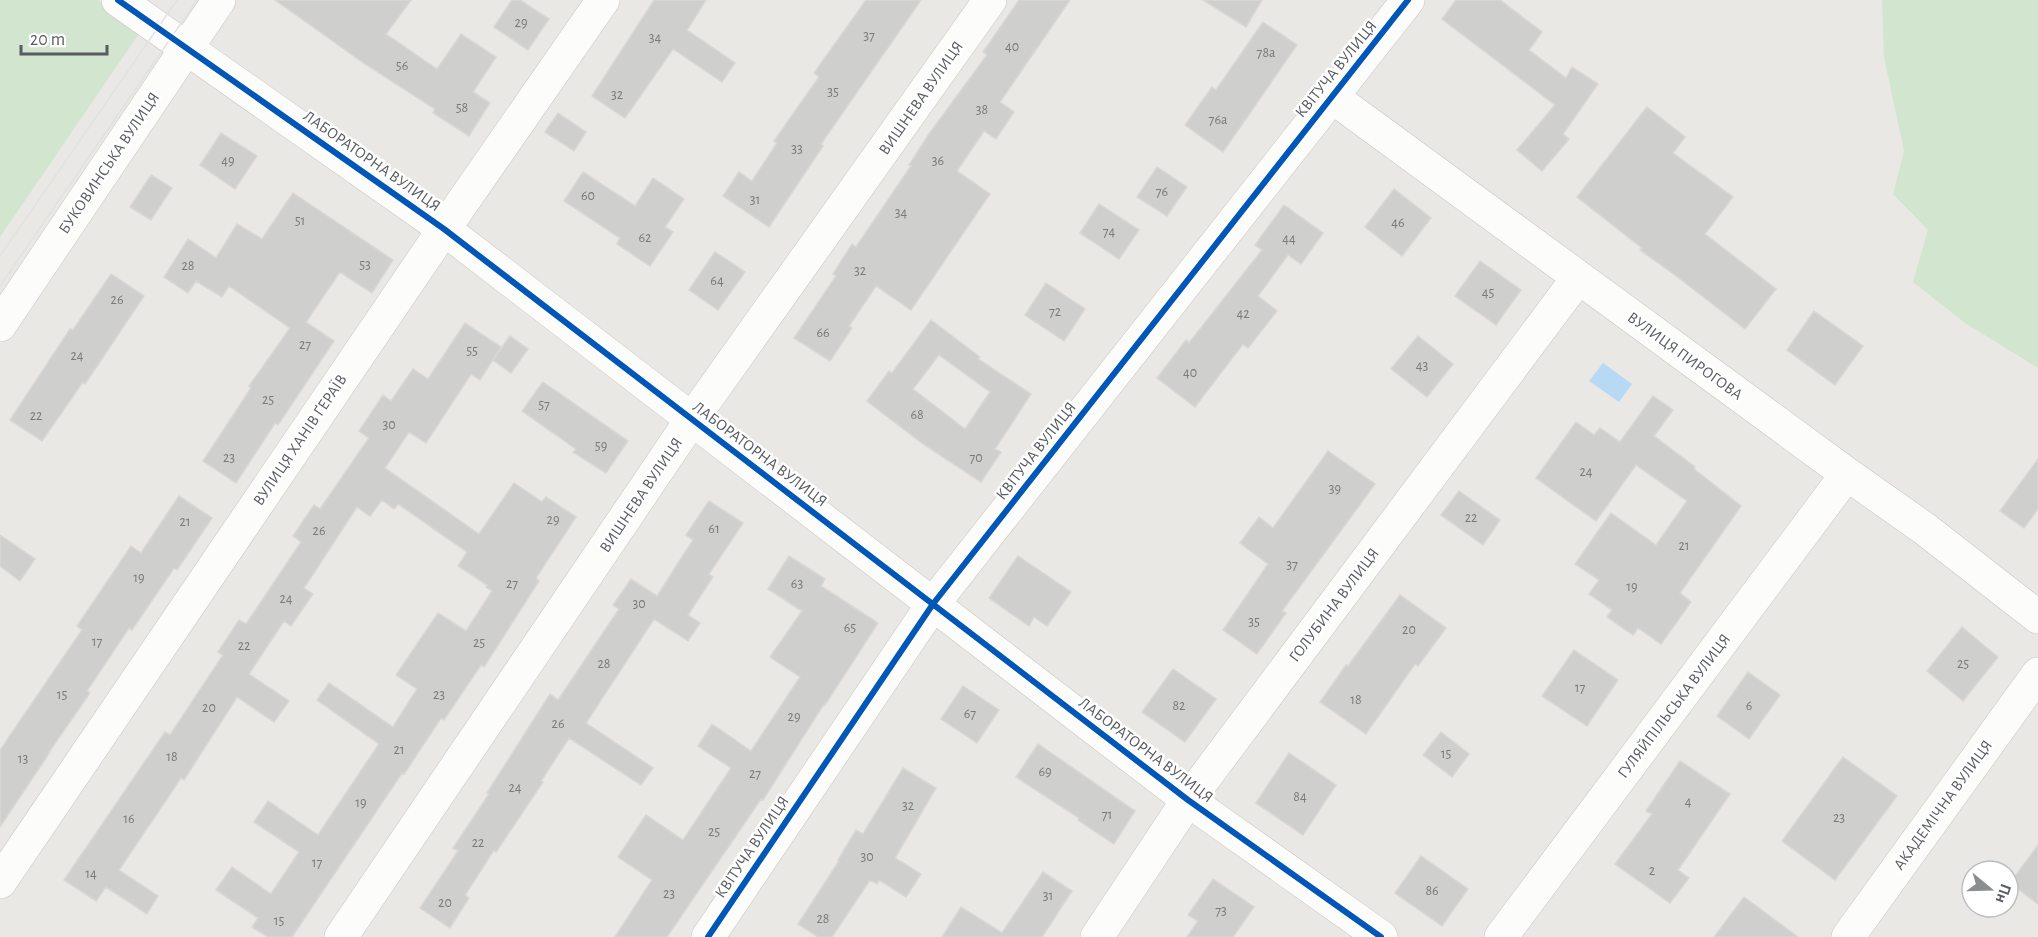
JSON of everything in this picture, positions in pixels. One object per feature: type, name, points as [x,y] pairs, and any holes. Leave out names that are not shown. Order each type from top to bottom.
[{"type":"street","name":"ЛАБОРАТОРНА ВУЛИЦЯ","points":[[118,0],[444,229],[1188,800],[1381,937]]},
{"type":"street","name":"БУКОВИНСЬКА ВУЛИЦЯ","points":[[0,325],[219,0]]},
{"type":"street","name":"ВУЛИЦЯ ХАНІВ ҐЕРАЇВ","points":[[0,882],[444,229],[603,0]]},
{"type":"street","name":"ВИШНЕВА ВУЛИЦЯ","points":[[341,937],[692,419],[990,0]]},
{"type":"street","name":"КВІТУЧА ВУЛИЦЯ","points":[[708,937],[933,604],[1408,0]]},
{"type":"street","name":"ВУЛИЦЯ ПИРОГОВА","points":[[1331,96],[1925,529],[2038,617]]},
{"type":"street","name":"ГОЛУБИНА ВУЛИЦЯ","points":[[1097,937],[1188,800],[1578,278]]},
{"type":"street","name":"ГУЛЯЙПІЛЬСЬКА ВУЛИЦЯ","points":[[1501,937],[1847,474]]},
{"type":"street","name":"АКАДЕМІЧНА ВУЛИЦЯ","points":[[1848,937],[2038,674]]},
{"type":"green space","points":[[0,0],[98,0],[139,29],[138,35],[0,237]]},
{"type":"green space","points":[[1882,0],[2038,0],[2038,368],[1965,323],[1913,282],[1928,230],[1893,194],[1904,151],[1884,57]]},
{"type":"water","points":[[1603,363],[1632,384],[1619,402],[1589,381]]},
{"type":"building","points":[[275,0],[411,0],[386,34],[437,69],[461,34],[496,57],[473,92],[490,103],[469,136],[433,113],[435,109],[365,64]]},
{"type":"building","points":[[512,0],[520,0],[549,19],[528,50],[494,27]]},
{"type":"building","points":[[654,0],[706,0],[687,30],[735,63],[722,82],[673,49],[625,118],[592,96]]},
{"type":"building","points":[[866,0],[921,0],[821,144],[823,146],[769,227],[723,196],[739,172],[752,181],[777,143],[774,141],[819,77],[814,73]]},
{"type":"building","points":[[1019,0],[1070,0],[1000,102],[1014,112],[996,139],[984,131],[957,171],[990,194],[911,310],[876,286],[849,326],[852,328],[830,361],[794,338],[836,276],[833,274],[852,244],[856,247],[911,166],[909,165],[929,134],[987,55],[983,52]]},
{"type":"building","points":[[1203,0],[1262,0],[1246,27]]},
{"type":"building","points":[[1456,0],[1500,0],[1542,32],[1529,50],[1566,78],[1572,67],[1598,84],[1563,134],[1569,139],[1542,171],[1517,150],[1555,105],[1442,19]]},
{"type":"building","points":[[1263,22],[1297,45],[1223,152],[1185,125],[1212,87],[1216,90]]},
{"type":"building","points":[[1647,107],[1685,137],[1673,153],[1733,197],[1705,234],[1776,289],[1745,329],[1640,250],[1642,248],[1577,197]]},
{"type":"building","points":[[558,113],[586,132],[574,151],[545,132]]},
{"type":"building","points":[[221,133],[257,156],[235,189],[200,165]]},
{"type":"building","points":[[1157,167],[1187,187],[1167,216],[1137,197]]},
{"type":"building","points":[[583,172],[635,206],[653,178],[684,199],[665,227],[673,232],[650,266],[617,244],[620,238],[564,201]]},
{"type":"building","points":[[151,175],[172,188],[151,220],[130,207]]},
{"type":"building","points":[[1394,189],[1431,218],[1402,256],[1365,227]]},
{"type":"building","points":[[293,193],[393,260],[372,293],[340,272],[306,322],[334,341],[278,425],[275,423],[236,483],[203,461],[251,388],[249,386],[290,328],[229,286],[222,297],[196,281],[188,293],[164,277],[188,239],[216,258],[237,224],[262,239]]},
{"type":"building","points":[[1099,204],[1139,230],[1119,259],[1080,233]]},
{"type":"building","points":[[1284,205],[1323,233],[1301,264],[1288,255],[1258,296],[1277,311],[1248,348],[1243,344],[1195,407],[1157,378],[1186,340],[1189,343],[1262,250],[1255,245]]},
{"type":"building","points":[[715,252],[745,272],[718,310],[689,290]]},
{"type":"building","points":[[1480,261],[1521,290],[1496,325],[1455,296]]},
{"type":"building","points":[[111,274],[144,296],[85,384],[83,382],[42,441],[10,420],[70,329],[73,330]]},
{"type":"building","points":[[1046,283],[1085,309],[1064,341],[1025,315]]},
{"type":"building","points":[[1814,311],[1863,346],[1835,385],[1787,350]]},
{"type":"building","points":[[931,320],[980,357],[978,359],[1031,394],[995,449],[1001,452],[981,482],[923,444],[867,401],[889,371],[892,373]],"holes":[[[939,355],[990,392],[965,429],[913,389]]]},
{"type":"building","points":[[465,323],[501,347],[480,380],[471,374],[426,443],[409,432],[385,468],[479,534],[514,483],[542,502],[546,497],[576,517],[536,578],[539,581],[484,667],[481,665],[444,720],[441,718],[292,937],[268,937],[252,927],[258,918],[216,890],[232,867],[271,894],[299,852],[254,822],[268,801],[318,835],[379,744],[317,700],[329,683],[393,727],[417,689],[396,675],[438,613],[466,631],[492,591],[486,587],[487,585],[458,566],[467,552],[398,504],[394,509],[382,500],[370,516],[357,507],[304,588],[313,594],[291,626],[284,621],[249,674],[289,701],[274,722],[237,697],[184,780],[181,778],[119,870],[158,896],[147,914],[106,887],[96,901],[64,880],[165,732],[170,735],[223,655],[218,652],[239,620],[246,624],[301,542],[293,536],[314,505],[320,509],[369,438],[359,431],[383,395],[391,401],[413,369],[428,379]]},
{"type":"building","points":[[510,336],[528,349],[511,373],[493,360]]},
{"type":"building","points":[[1418,336],[1453,364],[1427,397],[1391,369]]},
{"type":"building","points":[[543,382],[628,441],[606,473],[573,452],[576,449],[522,411]]},
{"type":"building","points":[[1653,396],[1673,410],[1654,436],[1741,506],[1680,593],[1691,602],[1661,644],[1638,628],[1633,635],[1607,617],[1612,610],[1589,594],[1599,580],[1575,564],[1611,513],[1656,545],[1687,501],[1636,465],[1596,521],[1536,478],[1576,422],[1594,435],[1600,428],[1620,442]]},
{"type":"building","points":[[1328,451],[1375,484],[1282,611],[1286,613],[1257,654],[1223,630],[1268,564],[1240,543],[1259,517],[1273,528]]},
{"type":"building","points":[[2038,459],[2038,509],[2024,528],[2000,511]]},
{"type":"building","points":[[1459,491],[1500,520],[1483,545],[1441,515]]},
{"type":"building","points":[[179,496],[212,518],[177,570],[174,568],[132,630],[129,628],[87,691],[90,693],[0,827],[0,750],[82,630],[77,626],[131,546],[141,553]]},
{"type":"building","points":[[709,501],[743,523],[709,574],[713,577],[688,615],[700,623],[688,641],[654,619],[586,723],[653,768],[641,785],[569,738],[541,781],[543,782],[465,895],[469,898],[450,928],[420,908],[458,851],[453,848],[550,694],[558,700],[619,609],[613,605],[631,579],[657,596],[693,540],[686,535]]},
{"type":"building","points":[[0,535],[35,559],[20,581],[0,566]]},
{"type":"building","points":[[789,556],[825,579],[821,586],[878,623],[763,800],[761,799],[667,937],[615,937],[652,880],[618,857],[646,815],[683,840],[731,768],[698,746],[712,724],[751,751],[800,677],[770,657],[802,611],[768,589]]},
{"type":"building","points":[[1018,556],[1071,592],[1047,626],[1034,617],[1029,626],[989,598]]},
{"type":"building","points":[[1400,595],[1446,628],[1418,666],[1415,664],[1366,734],[1320,702]]},
{"type":"building","points":[[1962,627],[1998,657],[1963,701],[1927,671]]},
{"type":"building","points":[[1574,650],[1618,680],[1587,726],[1542,696]]},
{"type":"building","points":[[1173,669],[1216,699],[1185,742],[1142,712]]},
{"type":"building","points":[[1748,672],[1780,695],[1749,739],[1717,716]]},
{"type":"building","points":[[963,686],[999,710],[977,743],[941,719]]},
{"type":"building","points":[[1441,732],[1469,754],[1452,777],[1423,755]]},
{"type":"building","points":[[1038,744],[1135,811],[1114,844],[1016,777]]},
{"type":"building","points":[[1289,753],[1336,785],[1303,835],[1256,803]]},
{"type":"building","points":[[1843,757],[1897,796],[1835,880],[1782,841]]},
{"type":"building","points":[[1680,761],[1730,794],[1678,870],[1689,878],[1670,903],[1615,864],[1652,814],[1646,811]]},
{"type":"building","points":[[903,768],[936,788],[895,858],[921,874],[906,897],[879,880],[877,884],[870,880],[832,937],[818,937],[798,924],[839,861],[856,830],[863,834]]},
{"type":"building","points":[[2038,845],[2038,904],[2020,890],[2020,869]]},
{"type":"building","points":[[1421,856],[1468,889],[1442,926],[1395,893]]},
{"type":"building","points":[[1043,872],[1072,891],[1042,937],[942,937],[961,907],[1002,933]]},
{"type":"building","points":[[1213,879],[1254,907],[1233,937],[1187,937],[1198,921],[1188,915]]},
{"type":"building","points":[[1744,897],[1798,937],[1714,937]]},
{"type":"tram line","points":[[0,256],[177,0]]},
{"type":"tram line","points":[[0,286],[197,0]]},
{"type":"cycle path","points":[[118,0],[444,229],[1188,800],[1381,937]]},
{"type":"cycle path","points":[[708,937],[933,604],[1408,0]]}]
